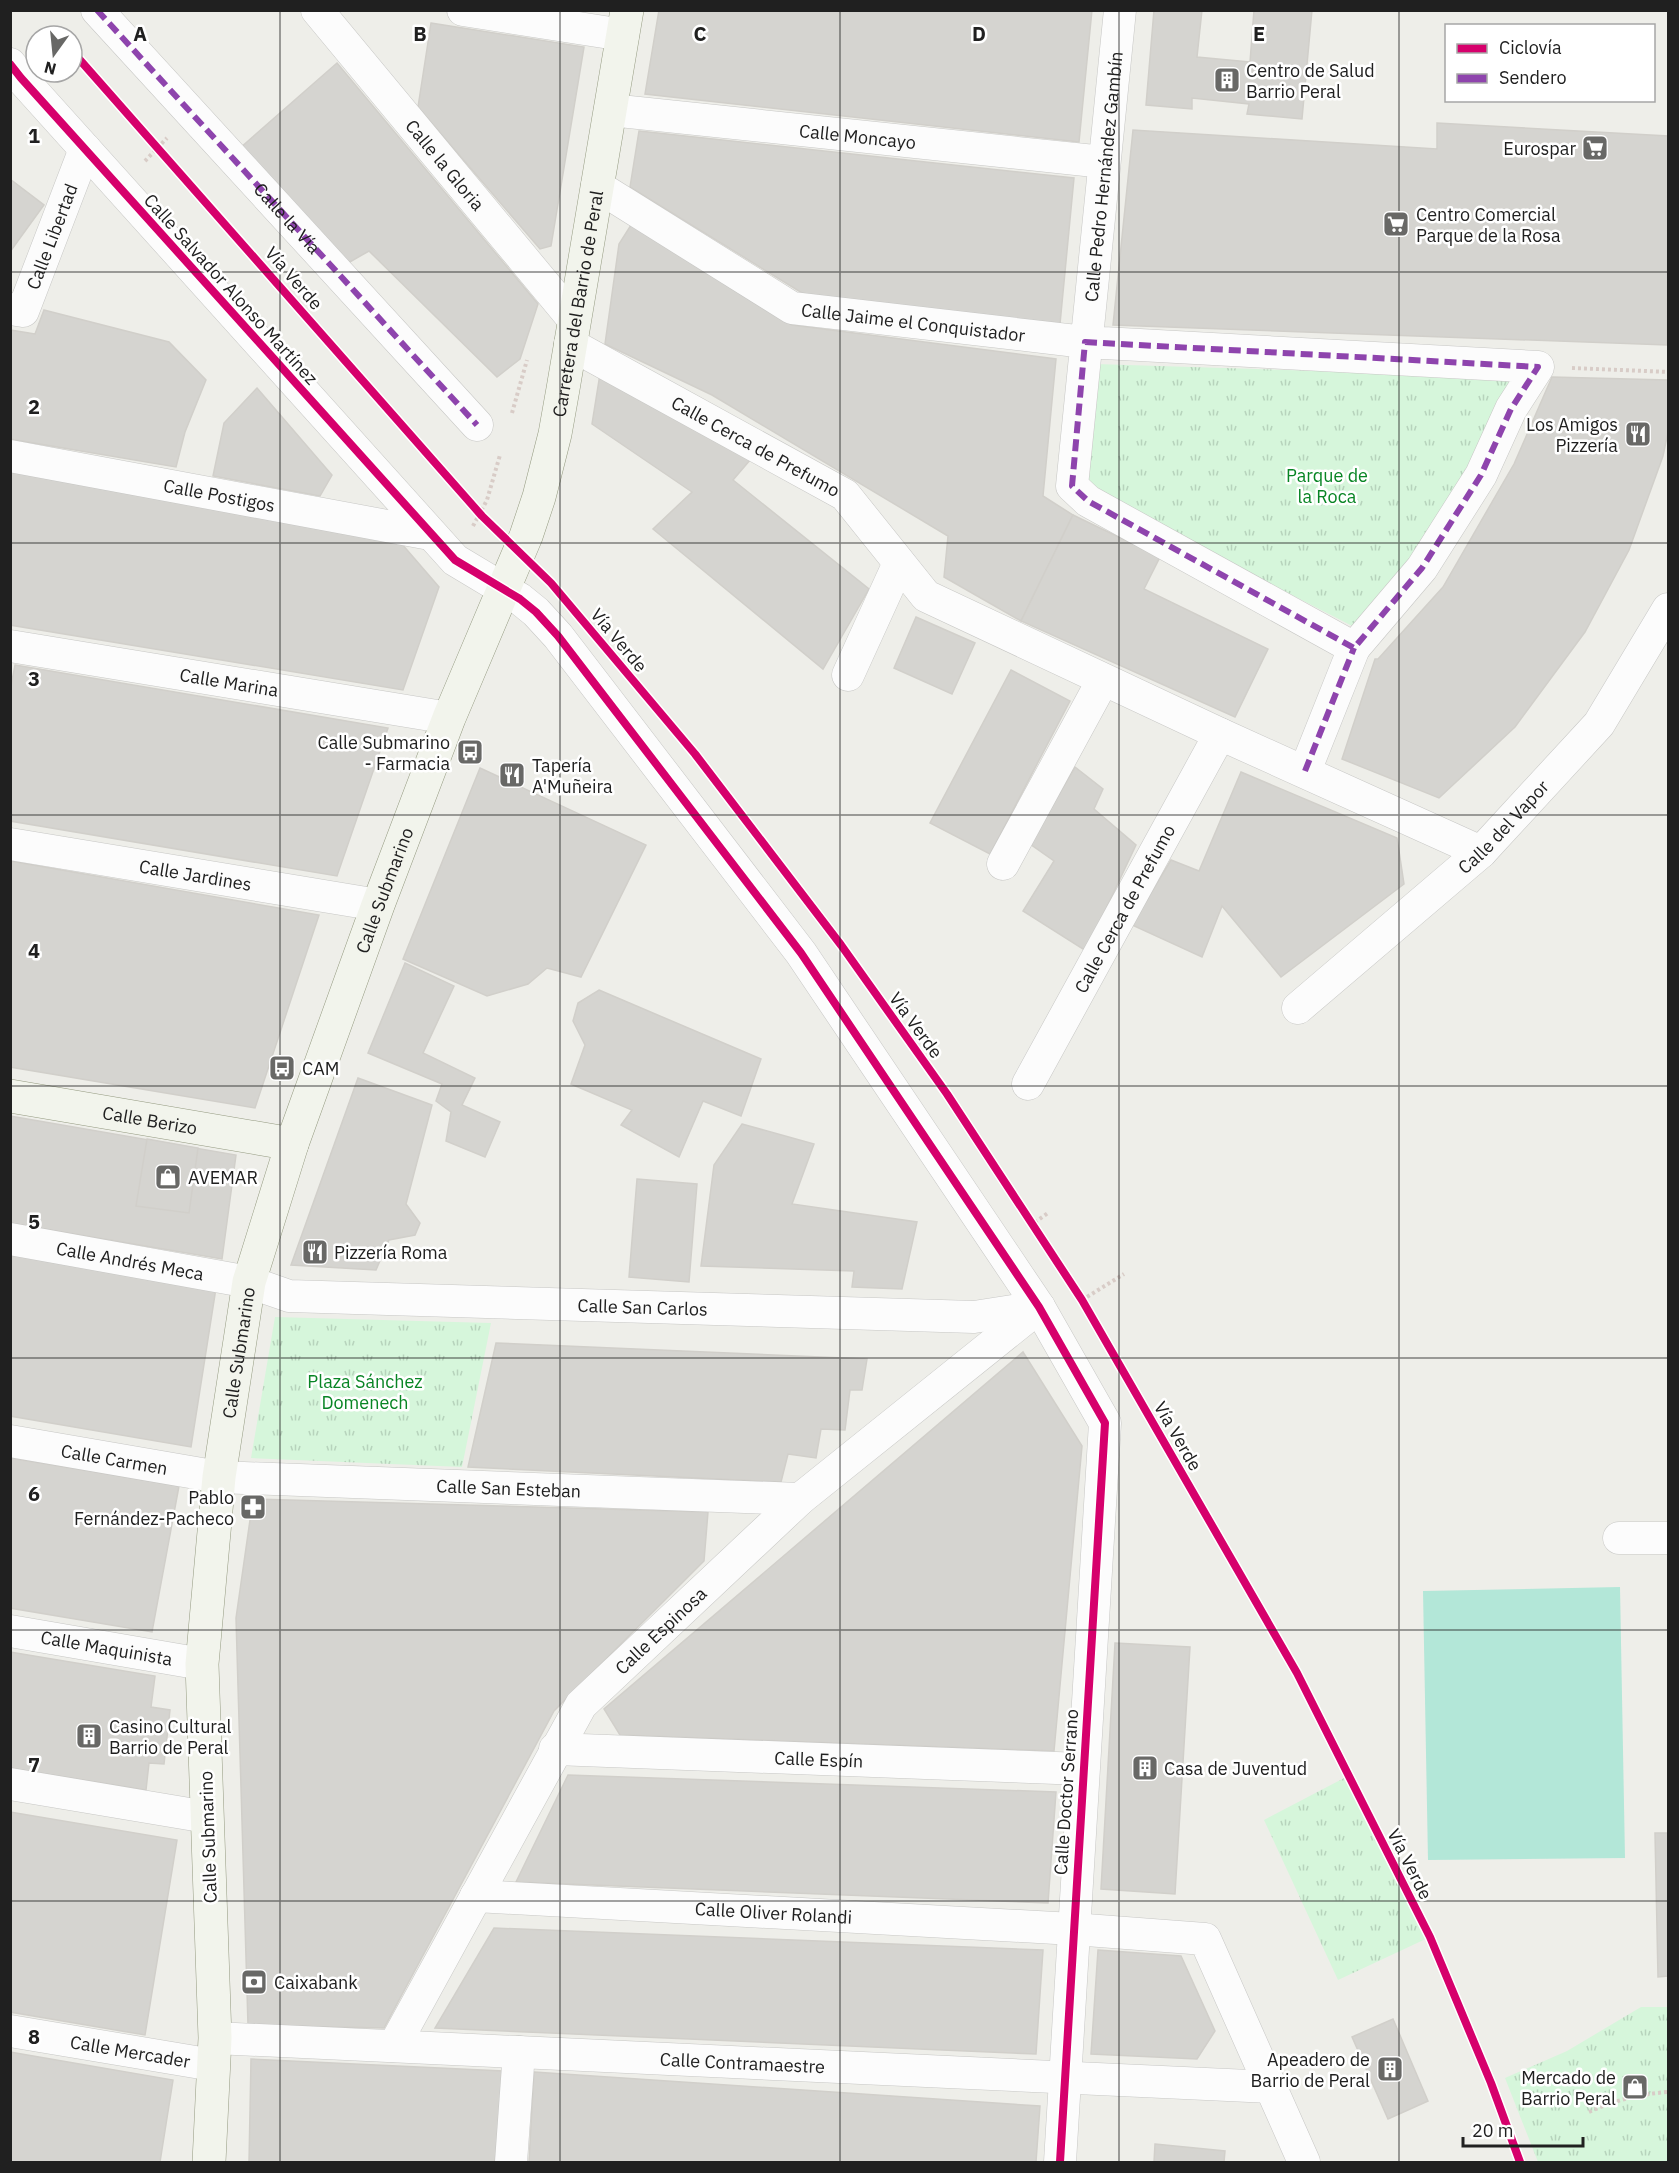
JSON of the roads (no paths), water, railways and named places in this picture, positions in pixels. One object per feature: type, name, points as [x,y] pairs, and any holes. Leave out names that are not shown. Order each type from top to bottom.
[{"type":"main road","name":"Carretera del Barrio de Peral","points":[[505,589],[539,497],[555,434],[625,23]]},
{"type":"main road","name":"Calle Submarino","points":[[209,2163],[214,2051],[202,1664],[219,1477],[249,1282],[292,1144],[378,905],[449,718],[505,589]]},
{"type":"main road","name":"Calle Berizo","points":[[10,1096],[292,1144]]},
{"type":"street","name":"Calle la Vía","points":[[98,10],[477,426]]},
{"type":"street","name":"Calle la Gloria","points":[[317,10],[572,332]]},
{"type":"street","points":[[463,10],[625,23]]},
{"type":"street","name":"Calle Pedro Hernández Gambín","points":[[1120,10],[1072,486],[1088,501],[1354,648]]},
{"type":"street","name":"Calle Salvador Alonso Martínez","points":[[10,64],[430,534],[455,560],[505,589],[536,612],[558,636],[801,953],[1039,1307],[1105,1423]]},
{"type":"street","name":"Calle Moncayo","points":[[610,110],[1104,162]]},
{"type":"street","name":"Calle Libertad","points":[[10,309],[23,311],[85,149]]},
{"type":"street","name":"Calle Jaime el Conquistador","points":[[597,186],[792,308],[1085,342],[1538,367],[1511,409],[1481,475],[1422,568],[1354,648]]},
{"type":"street","name":"Calle Cerca de Prefumo","points":[[572,332],[845,495],[926,596],[1220,734],[1481,852]]},
{"type":"street","name":"Calle Postigos","points":[[10,456],[430,534]]},
{"type":"street","points":[[848,675],[899,563]]},
{"type":"street","name":"Calle del Vapor","points":[[1298,1008],[1481,852],[1599,724],[1668,609]]},
{"type":"street","name":"Calle Marina","points":[[10,646],[449,718]]},
{"type":"street","points":[[1305,771],[1354,648]]},
{"type":"street","points":[[1003,864],[1103,680]]},
{"type":"street","name":"Calle Cerca de Prefumo","points":[[1028,1084],[1220,734]]},
{"type":"street","name":"Calle Jardines","points":[[10,844],[378,905]]},
{"type":"street","name":"Calle Andrés Meca","points":[[10,1239],[249,1282]]},
{"type":"street","name":"Calle San Carlos","points":[[249,1282],[289,1296],[974,1317],[1039,1307]]},
{"type":"street","name":"Calle Espinosa","points":[[394,2046],[581,1705],[800,1499],[1039,1307]]},
{"type":"street","name":"Calle Doctor Serrano","points":[[1060,2163],[1105,1423]]},
{"type":"street","name":"Calle Carmen","points":[[10,1441],[219,1477]]},
{"type":"street","name":"Calle San Esteban","points":[[219,1477],[800,1499]]},
{"type":"street","points":[[1619,1538],[1668,1538]]},
{"type":"street","name":"Calle Maquinista","points":[[10,1631],[202,1664]]},
{"type":"street","name":"Calle Espín","points":[[555,1749],[1083,1769]]},
{"type":"street","points":[[10,1784],[207,1817]]},
{"type":"street","name":"Calle Oliver Rolandi","points":[[476,1896],[1073,1929],[1205,1939],[1271,2087]]},
{"type":"street","name":"Calle Mercader","points":[[10,2031],[214,2051]]},
{"type":"street","name":"Calle Contramaestre","points":[[214,2051],[394,2046],[1271,2087]]},
{"type":"street","points":[[511,2163],[519,2052]]},
{"type":"street","points":[[1271,2087],[1304,2163]]},
{"type":"place","name":"Centro de Salud Barrio Peral","points":[[1227,80]]},
{"type":"place","name":"Eurospar","points":[[1595,148]]},
{"type":"place","name":"Centro Comercial Parque de la Rosa","points":[[1396,224]]},
{"type":"place","name":"Los Amigos Pizzería","points":[[1638,434]]},
{"type":"place","name":"Calle Submarino - Farmacia","points":[[470,752]]},
{"type":"place","name":"Tapería A'Muñeira","points":[[512,775]]},
{"type":"place","name":"CAM","points":[[282,1068]]},
{"type":"place","name":"AVEMAR","points":[[168,1177]]},
{"type":"place","name":"Pizzería Roma","points":[[315,1252]]},
{"type":"place","name":"Pablo Fernández-Pacheco","points":[[253,1507]]},
{"type":"place","name":"Casino Cultural Barrio de Peral","points":[[89,1736]]},
{"type":"place","name":"Casa de Juventud","points":[[1145,1768]]},
{"type":"place","name":"Caixabank","points":[[254,1982]]},
{"type":"place","name":"Apeadero de Barrio de Peral","points":[[1390,2069]]},
{"type":"place","name":"Mercado de Barrio Peral","points":[[1635,2087]]},
{"type":"park label","name":"Parque de la Roca","points":[[1327,485]]},
{"type":"park label","name":"Plaza Sánchez Domenech","points":[[365,1391]]}]
